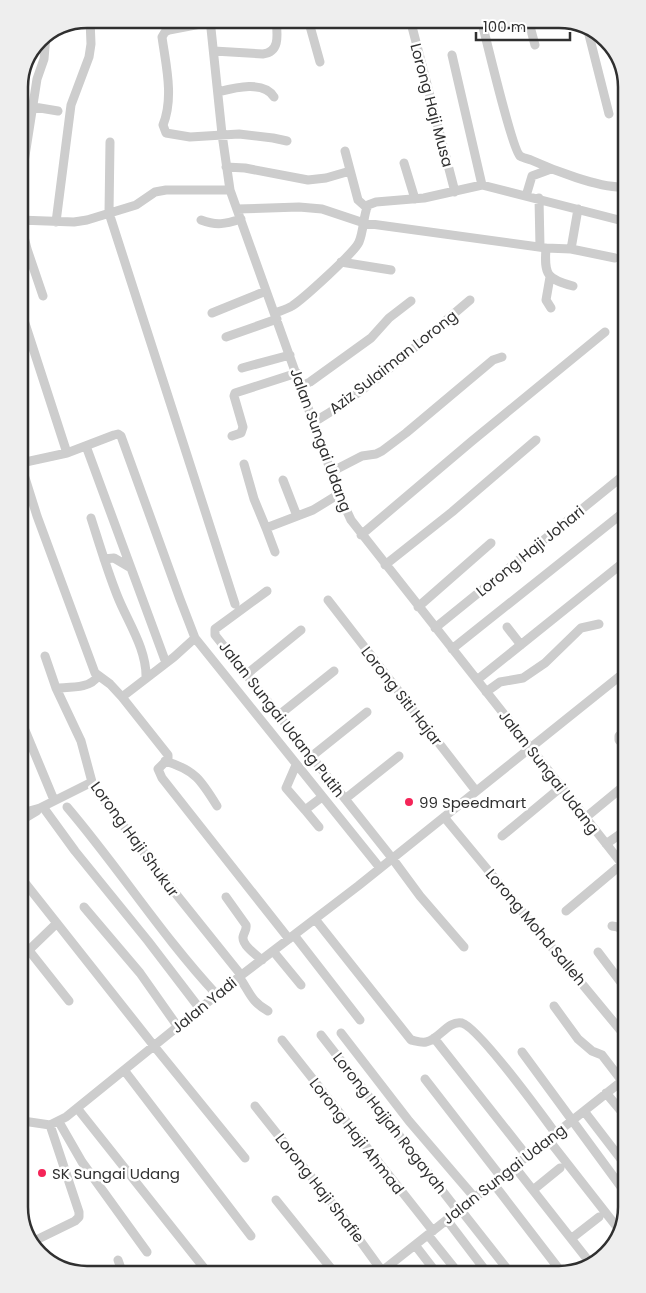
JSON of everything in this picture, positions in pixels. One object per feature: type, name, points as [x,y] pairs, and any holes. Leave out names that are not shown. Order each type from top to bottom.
[{"type":"street","points":[[56,222],[71,105],[89,57],[92,44],[91,28]]},
{"type":"street","points":[[177,28],[165,32],[162,37],[169,91],[167,114],[163,125],[166,133],[190,137],[239,134],[287,141]]},
{"type":"street","name":"Jalan Sungai Udang","points":[[212,28],[222,134],[230,190],[339,494],[351,520],[560,788],[618,857]]},
{"type":"street","points":[[214,51],[270,54],[277,42],[276,28]]},
{"type":"street","points":[[311,28],[320,62]]},
{"type":"street","name":"Lorong Haji Musa","points":[[412,28],[455,192]]},
{"type":"street","points":[[483,28],[516,150],[520,156],[551,169],[608,186],[618,187]]},
{"type":"street","points":[[530,28],[535,45]]},
{"type":"street","points":[[589,35],[609,114]]},
{"type":"street","points":[[28,142],[45,45]]},
{"type":"street","points":[[452,55],[482,185]]},
{"type":"street","points":[[218,92],[232,89],[263,88],[271,92],[274,97]]},
{"type":"street","points":[[34,107],[58,111]]},
{"type":"street","points":[[110,142],[109,213],[235,604]]},
{"type":"street","points":[[345,151],[358,200],[367,208]]},
{"type":"street","points":[[404,163],[415,199]]},
{"type":"street","points":[[226,167],[245,168],[308,180],[326,178],[350,171]]},
{"type":"street","points":[[526,196],[532,176],[551,169]]},
{"type":"street","points":[[226,337],[276,316],[302,299],[359,244],[368,205],[376,202],[415,199],[482,185],[618,220]]},
{"type":"street","points":[[28,220],[74,222],[87,220],[142,202],[155,192],[176,189],[230,190]]},
{"type":"street","points":[[539,198],[545,266],[555,281],[573,286]]},
{"type":"street","points":[[237,209],[299,207],[322,209],[364,223],[543,247],[571,249],[615,258]]},
{"type":"street","points":[[571,249],[578,209]]},
{"type":"street","points":[[201,220],[214,225],[230,223],[241,219]]},
{"type":"street","points":[[28,249],[43,296]]},
{"type":"street","points":[[341,262],[391,270]]},
{"type":"street","points":[[550,276],[546,300],[551,308]]},
{"type":"street","points":[[212,312],[266,290]]},
{"type":"street","name":"Aziz Sulaiman Lorong","points":[[314,422],[347,402],[470,300]]},
{"type":"street","points":[[301,386],[310,382],[371,338],[389,318],[412,301]]},
{"type":"street","points":[[361,535],[605,332]]},
{"type":"street","points":[[28,333],[67,453]]},
{"type":"street","points":[[242,368],[290,355]]},
{"type":"street","points":[[331,472],[362,456],[382,452],[494,360],[502,357]]},
{"type":"street","points":[[232,436],[241,432],[244,427],[234,396],[236,394],[296,373]]},
{"type":"street","points":[[28,462],[67,453],[114,435],[118,434],[121,436],[195,638],[380,868]]},
{"type":"street","points":[[385,565],[452,512],[536,440]]},
{"type":"street","points":[[86,446],[166,663]]},
{"type":"street","points":[[244,464],[254,499],[275,552]]},
{"type":"street","points":[[284,480],[297,516]]},
{"type":"street","name":"Lorong Haji Johari","points":[[435,628],[618,480]]},
{"type":"street","points":[[28,487],[95,673],[122,697],[168,755],[158,769],[162,778],[360,1020]]},
{"type":"street","points":[[266,528],[313,510],[339,494]]},
{"type":"street","points":[[452,649],[618,517]]},
{"type":"street","points":[[90,518],[117,595],[143,654],[146,678]]},
{"type":"street","points":[[418,607],[491,543]]},
{"type":"street","points":[[104,559],[114,558],[132,568]]},
{"type":"street","points":[[477,680],[618,567]]},
{"type":"street","name":"Jalan Sungai Udang Putih","points":[[267,591],[215,629],[215,635],[312,756],[420,896],[464,947]]},
{"type":"street","name":"Lorong Siti Hajar","points":[[328,600],[476,791]]},
{"type":"street","points":[[486,692],[500,682],[523,678],[545,664],[581,628],[599,624]]},
{"type":"street","points":[[507,626],[521,645]]},
{"type":"street","points":[[247,674],[302,630]]},
{"type":"street","points":[[122,697],[195,638]]},
{"type":"street","name":"Lorong Haji Shukur","points":[[45,656],[56,688],[81,741],[92,782],[115,815],[240,976],[253,1001],[268,1011]]},
{"type":"street","points":[[279,715],[334,671]]},
{"type":"street","points":[[56,688],[88,685],[102,678]]},
{"type":"street","name":"Jalan Yadi","points":[[54,1124],[77,1108],[240,976],[315,920],[618,678]]},
{"type":"street","points":[[312,756],[367,712]]},
{"type":"street","points":[[28,737],[54,800]]},
{"type":"street","points":[[345,799],[399,756]]},
{"type":"street","points":[[165,761],[185,768],[194,775],[217,806]]},
{"type":"street","points":[[296,765],[286,788],[319,826]]},
{"type":"street","points":[[28,817],[54,800],[92,782]]},
{"type":"street","points":[[502,836],[560,788]]},
{"type":"street","points":[[585,818],[618,791]]},
{"type":"street","points":[[305,810],[322,797]]},
{"type":"street","points":[[28,811],[42,807]]},
{"type":"street","points":[[42,807],[200,1009]]},
{"type":"street","points":[[67,807],[114,865],[192,968],[217,995]]},
{"type":"street","name":"Lorong Mohd Salleh","points":[[444,817],[618,1027]]},
{"type":"street","points":[[606,844],[618,836]]},
{"type":"street","points":[[566,911],[618,866]]},
{"type":"street","points":[[28,887],[245,1158]]},
{"type":"street","points":[[226,897],[246,925],[247,928],[243,937],[244,943],[262,960]]},
{"type":"street","points":[[84,907],[140,973],[178,1027]]},
{"type":"street","points":[[315,920],[411,1040],[421,1043],[428,1042],[454,1023],[461,1023],[476,1033],[499,1060],[615,1224]]},
{"type":"street","points":[[57,923],[31,945],[30,949],[31,953],[70,1002]]},
{"type":"street","points":[[612,926],[618,927]]},
{"type":"street","points":[[273,951],[301,985]]},
{"type":"street","points":[[598,952],[618,978]]},
{"type":"street","points":[[554,1006],[578,1039],[592,1052],[602,1055],[618,1072]]},
{"type":"street","points":[[341,1033],[409,1121],[475,1198]]},
{"type":"street","name":"Lorong Hajjah Rogayah","points":[[321,1035],[505,1266]]},
{"type":"street","points":[[434,1038],[527,1156]]},
{"type":"street","name":"Lorong Haji Ahmad","points":[[282,1040],[453,1266]]},
{"type":"street","points":[[522,1052],[618,1183]]},
{"type":"street","points":[[124,1070],[251,1236]]},
{"type":"street","points":[[425,1079],[501,1176]]},
{"type":"street","name":"Jalan Sungai Udang","points":[[389,1266],[618,1084]]},
{"type":"street","points":[[606,1093],[618,1107]]},
{"type":"street","name":"Lorong Haji Shafie","points":[[256,1106],[340,1213],[378,1266]]},
{"type":"street","points":[[77,1108],[202,1265]]},
{"type":"street","points":[[584,1111],[618,1156]]},
{"type":"street","points":[[28,1121],[54,1124],[147,1252]]},
{"type":"street","points":[[37,1239],[75,1221],[79,1217],[54,1124]]},
{"type":"street","points":[[514,1166],[588,1258]]},
{"type":"street","points":[[534,1190],[560,1168]]},
{"type":"street","points":[[493,1183],[556,1266]]},
{"type":"street","points":[[276,1200],[329,1266]]},
{"type":"street","points":[[572,1238],[599,1217]]},
{"type":"street","points":[[447,1220],[482,1266]]},
{"type":"street","points":[[415,1245],[431,1266]]},
{"type":"street","points":[[118,1260],[120,1265]]},
{"type":"place","name":"99 Speedmart","points":[[409,802]]},
{"type":"place","name":"SK Sungai Udang","points":[[42,1173]]}]
